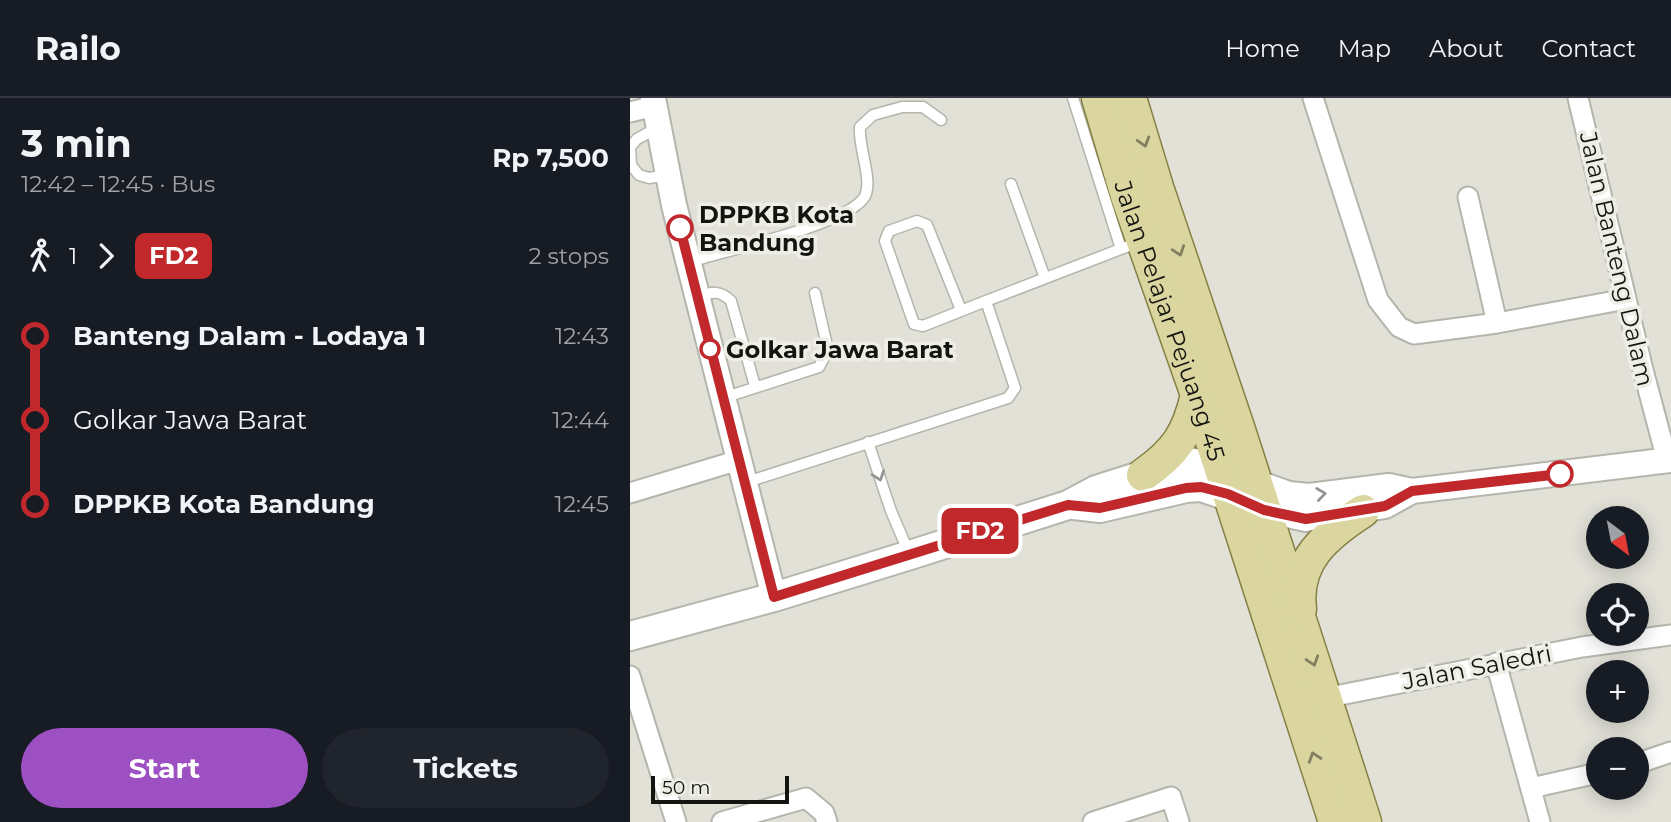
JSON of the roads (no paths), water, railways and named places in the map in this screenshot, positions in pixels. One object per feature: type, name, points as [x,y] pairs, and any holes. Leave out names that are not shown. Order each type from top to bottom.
[{"type":"main road","name":"Jalan Pelajar Pejuang 45","points":[[1130,98],[1142,191],[1242,488],[1335,822]]},
{"type":"main road","name":"Jalan Pelajar Pejuang 45","points":[[1097,120],[1142,191],[1132,245],[1196,395],[1242,488],[1301,624],[1365,822]]},
{"type":"main road","points":[[1143,474],[1163,461],[1176,448],[1191,420],[1196,395]]},
{"type":"main road","points":[[630,636],[774,597],[910,555],[1068,505],[1096,490],[1143,474],[1189,462],[1242,488]]},
{"type":"main road","points":[[1068,505],[1100,508],[1186,488],[1242,488]]},
{"type":"main road","points":[[1301,624],[1298,597],[1304,570],[1318,545],[1338,527],[1363,511]]},
{"type":"street","points":[[1313,98],[1378,300],[1403,331],[1415,334],[1497,323],[1626,299]]},
{"type":"street","name":"Jalan Banteng Dalam","points":[[1578,98],[1626,299],[1669,460]]},
{"type":"street","points":[[649,111],[774,597]]},
{"type":"street","points":[[1468,197],[1497,323]]},
{"type":"street","points":[[1242,488],[1309,496],[1389,486],[1412,491],[1669,460]]},
{"type":"street","points":[[630,493],[742,472]]},
{"type":"street","points":[[1242,488],[1306,519],[1385,506],[1412,491]]},
{"type":"street","name":"Jalan Saledri","points":[[1325,698],[1582,647],[1671,635]]},
{"type":"street","points":[[1496,663],[1540,822]]},
{"type":"street","points":[[630,676],[676,822]]},
{"type":"street","points":[[1649,760],[1671,752]]},
{"type":"street","points":[[1531,788],[1586,776]]},
{"type":"street","points":[[1093,822],[1171,797],[1179,822]]},
{"type":"street","points":[[722,822],[806,798],[824,813],[827,822]]},
{"type":"lane","points":[[961,310],[927,225],[917,221],[889,230],[885,241],[914,324],[923,326],[1132,245],[1097,120],[1073,98]]},
{"type":"lane","points":[[688,263],[823,222],[856,205],[866,195],[867,174],[859,140],[860,127],[873,115],[902,107],[923,107],[941,120]]},
{"type":"lane","points":[[1011,184],[1045,278]]},
{"type":"lane","points":[[696,296],[715,291],[732,301],[755,386]]},
{"type":"lane","points":[[723,398],[819,367],[828,350],[815,293]]},
{"type":"lane","points":[[742,472],[868,442],[1008,398],[1015,388],[986,301]]},
{"type":"lane","points":[[868,442],[891,511],[910,555]]},
{"type":"place","name":"DPPKB Kota Bandung","points":[[680,228]]},
{"type":"place","name":"Golkar Jawa Barat","points":[[710,349]]}]
